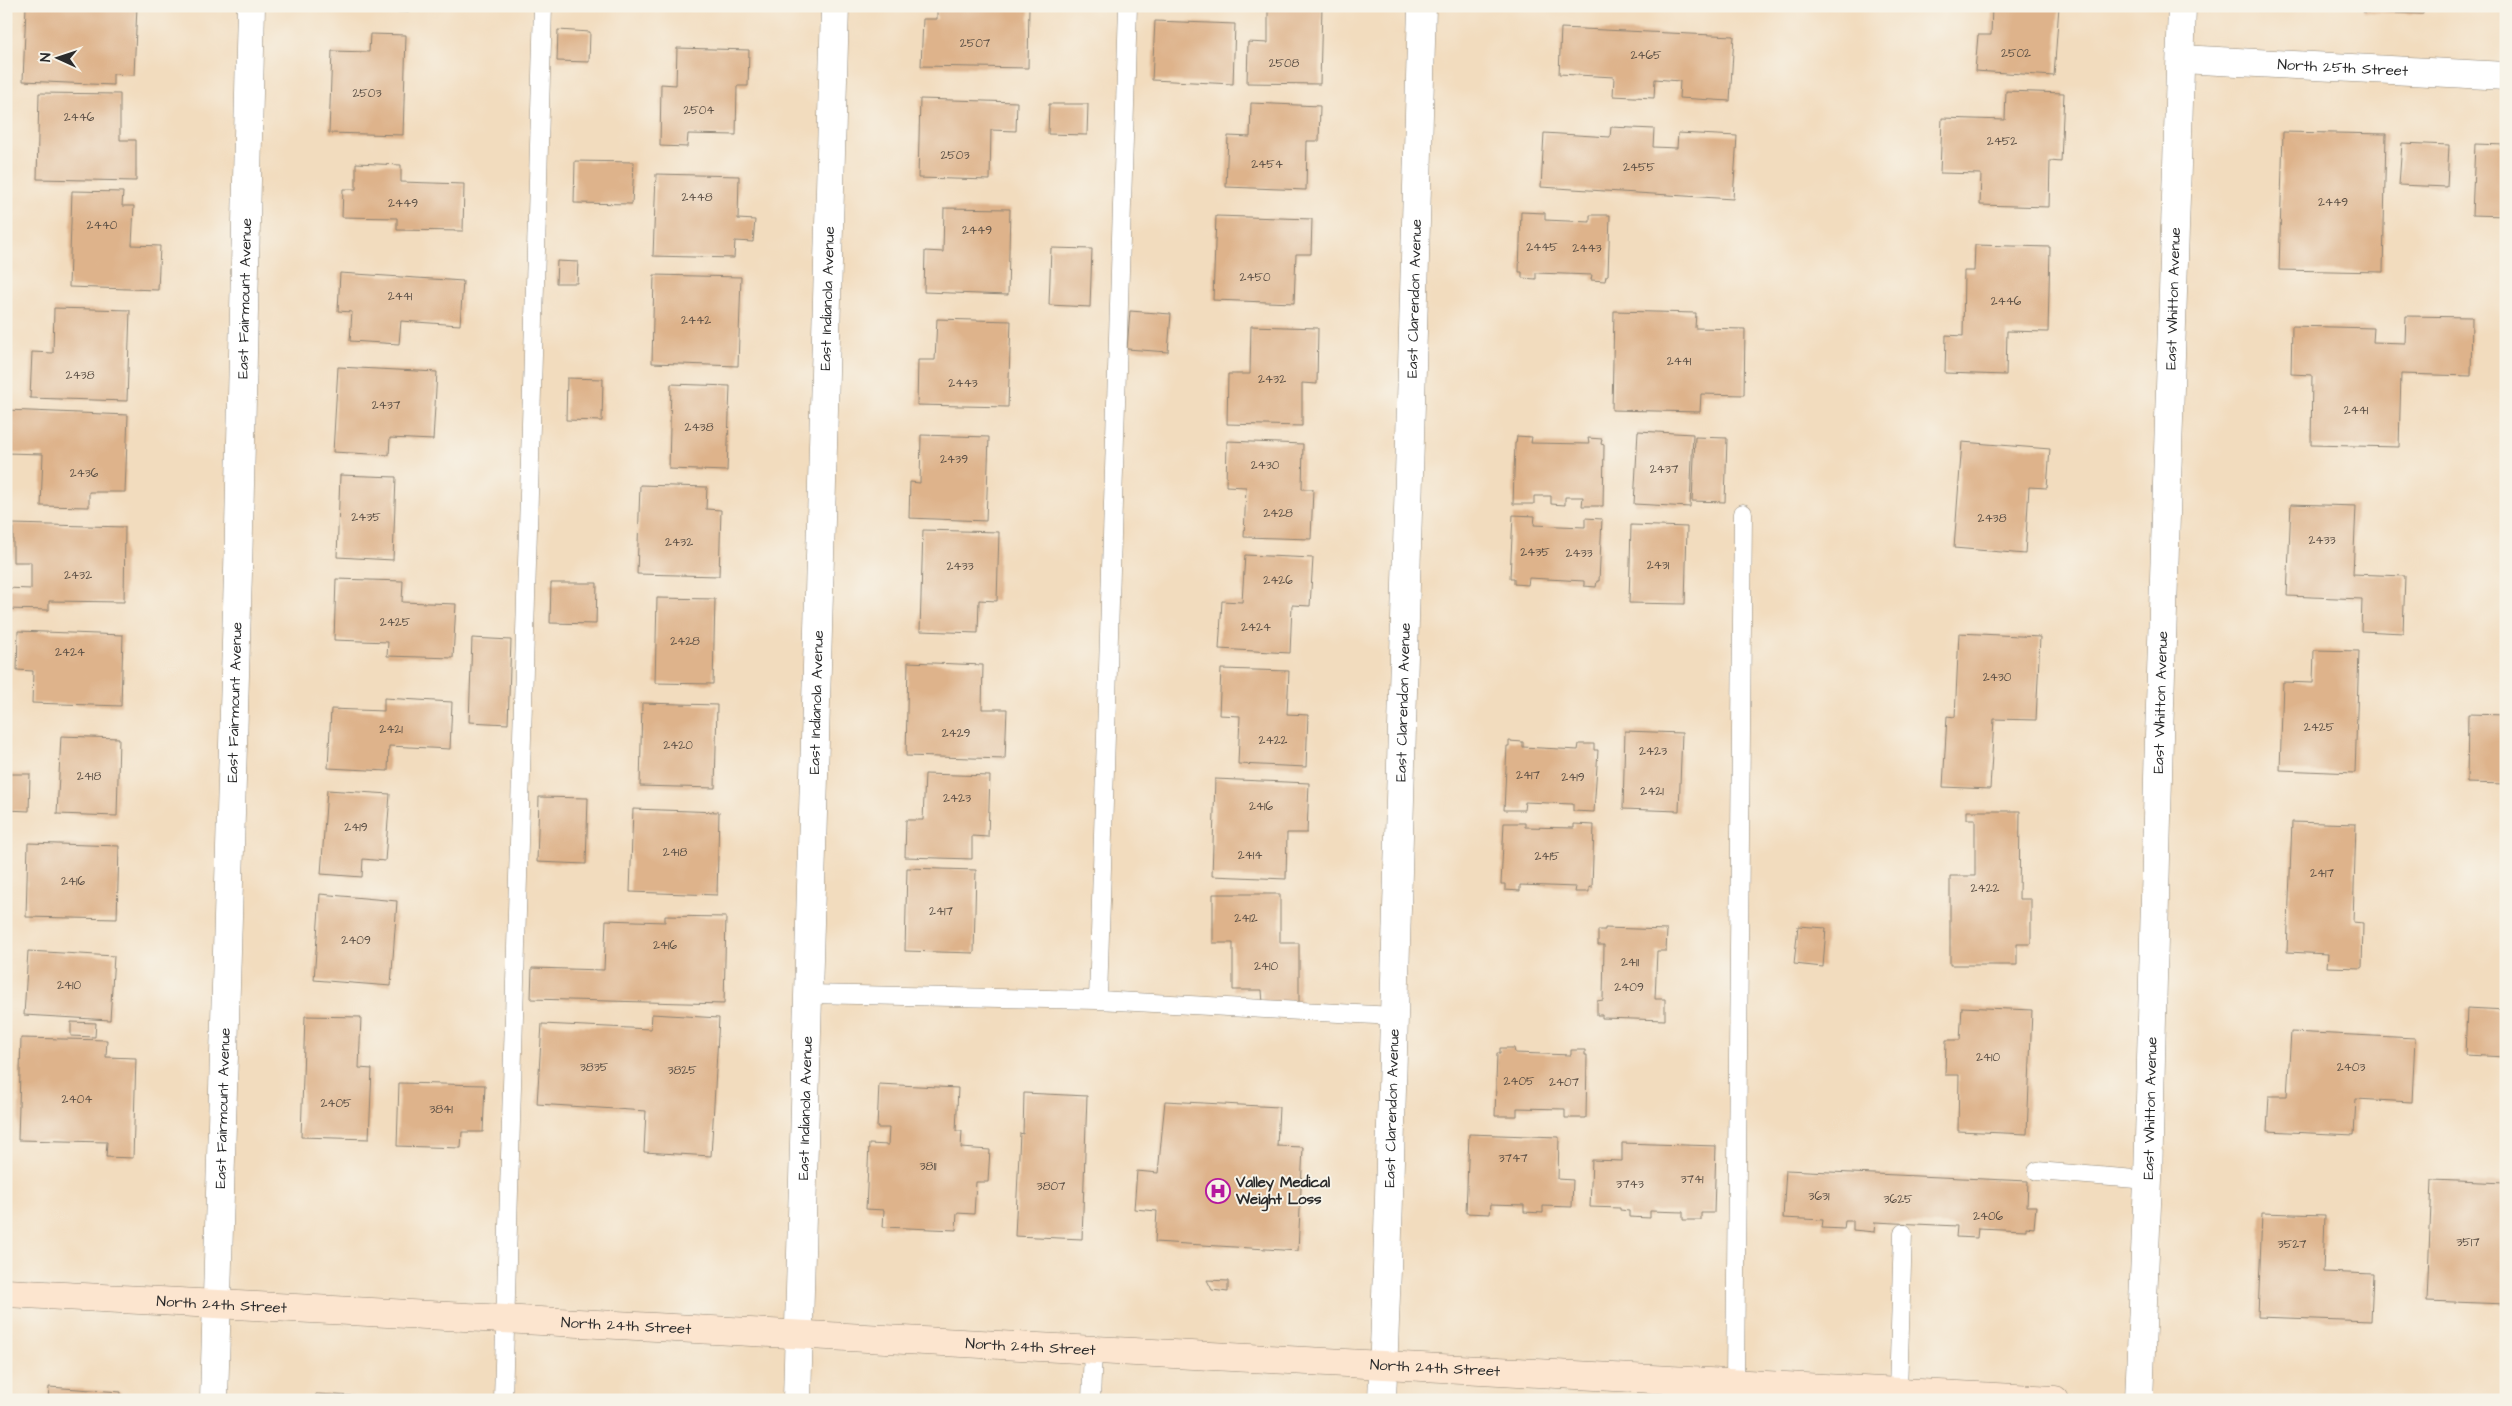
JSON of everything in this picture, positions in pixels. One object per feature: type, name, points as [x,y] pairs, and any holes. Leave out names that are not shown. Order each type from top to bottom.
[{"type":"main road","name":"North 24th Street","points":[[6,1293],[1898,1391],[1964,1397],[2055,1400]]},
{"type":"street","name":"East Fairmount Avenue","points":[[214,1400],[238,572],[251,6]]},
{"type":"street","name":"East Indianola Avenue","points":[[796,1400],[835,6]]},
{"type":"street","name":"East Clarendon Avenue","points":[[1382,1400],[1422,6]]},
{"type":"street","name":"East Whitton Avenue","points":[[2139,1400],[2148,1180],[2182,6]]},
{"type":"street","name":"North 25th Street","points":[[2181,59],[2506,76]]},
{"type":"lane","points":[[503,1400],[543,6]]},
{"type":"lane","points":[[1098,1000],[1128,6]]},
{"type":"lane","points":[[1735,1383],[1743,514]]},
{"type":"lane","points":[[808,994],[1098,1000],[1394,1016]]},
{"type":"lane","points":[[2037,1171],[2148,1180]]},
{"type":"lane","points":[[1898,1391],[1903,1233]]},
{"type":"lane","points":[[1091,1400],[1093,1350]]},
{"type":"building","points":[[26,6],[137,6],[134,75],[113,74],[113,85],[23,81]]},
{"type":"building","points":[[342,6],[408,6],[408,12],[342,10]]},
{"type":"building","points":[[717,6],[750,6],[750,9],[717,8]]},
{"type":"building","points":[[937,6],[1029,6],[1028,68],[921,66],[923,19],[937,19]]},
{"type":"building","points":[[1268,6],[1322,6],[1320,84],[1247,83],[1248,42],[1268,43]]},
{"type":"building","points":[[1992,6],[2059,6],[2054,76],[1975,71],[1978,35],[1991,35]]},
{"type":"building","points":[[2364,6],[2423,6],[2423,14],[2363,12]]},
{"type":"building","points":[[1155,21],[1235,24],[1233,84],[1152,80]]},
{"type":"building","points":[[1561,28],[1734,36],[1730,101],[1679,98],[1680,81],[1655,79],[1654,98],[1613,96],[1614,77],[1559,74]]},
{"type":"building","points":[[558,30],[590,32],[589,62],[557,61]]},
{"type":"building","points":[[370,34],[406,35],[403,135],[329,133],[332,51],[369,52]]},
{"type":"building","points":[[677,48],[749,50],[748,86],[737,86],[736,135],[688,134],[687,147],[660,146],[661,84],[676,85]]},
{"type":"building","points":[[2006,91],[2064,93],[2061,162],[2050,161],[2049,207],[1980,205],[1981,174],[1940,173],[1942,118],[2005,120]]},
{"type":"building","points":[[39,93],[120,94],[120,140],[136,140],[136,181],[37,179]]},
{"type":"building","points":[[920,99],[1017,102],[1016,131],[991,130],[990,180],[918,178]]},
{"type":"building","points":[[1251,103],[1320,106],[1319,141],[1307,141],[1306,190],[1226,187],[1228,136],[1250,137]]},
{"type":"building","points":[[1049,104],[1088,104],[1087,135],[1048,134]]},
{"type":"building","points":[[1611,127],[1654,129],[1653,147],[1677,148],[1678,133],[1737,136],[1733,199],[1541,187],[1544,133],[1610,137]]},
{"type":"building","points":[[2283,132],[2386,134],[2383,272],[2279,270]]},
{"type":"building","points":[[2402,143],[2449,145],[2447,187],[2399,185]]},
{"type":"building","points":[[2475,144],[2506,145],[2506,216],[2472,215]]},
{"type":"building","points":[[575,161],[634,162],[632,204],[574,203]]},
{"type":"building","points":[[356,163],[401,165],[401,182],[464,184],[463,231],[397,230],[397,218],[342,217],[343,189],[356,189]]},
{"type":"building","points":[[656,174],[739,176],[738,219],[755,220],[753,242],[735,241],[734,258],[653,256]]},
{"type":"building","points":[[72,191],[123,192],[122,206],[134,206],[132,245],[160,246],[158,290],[69,287]]},
{"type":"building","points":[[944,208],[1010,209],[1008,295],[924,292],[925,251],[943,252]]},
{"type":"building","points":[[1521,212],[1545,213],[1545,220],[1590,222],[1590,215],[1610,215],[1608,275],[1605,281],[1591,280],[1592,275],[1536,273],[1536,279],[1522,278],[1522,272],[1519,272]]},
{"type":"building","points":[[1216,216],[1312,219],[1311,254],[1296,254],[1294,303],[1213,300]]},
{"type":"building","points":[[1975,245],[2050,247],[2048,332],[2007,331],[2006,375],[1945,373],[1946,335],[1963,336],[1964,271],[1974,271]]},
{"type":"building","points":[[1051,248],[1092,249],[1090,307],[1049,305]]},
{"type":"building","points":[[557,261],[578,262],[577,283],[556,283]]},
{"type":"building","points":[[340,273],[463,281],[460,325],[401,321],[399,344],[350,341],[352,312],[338,311]]},
{"type":"building","points":[[654,275],[741,277],[738,366],[652,363]]},
{"type":"building","points":[[54,308],[130,310],[127,401],[30,398],[32,352],[53,353]]},
{"type":"building","points":[[1130,311],[1171,314],[1168,352],[1127,349]]},
{"type":"building","points":[[1614,311],[1696,313],[1695,328],[1745,329],[1744,395],[1701,394],[1700,412],[1612,410]]},
{"type":"building","points":[[2406,316],[2472,317],[2471,376],[2401,374],[2399,447],[2311,445],[2312,375],[2291,374],[2292,326],[2374,328],[2373,342],[2405,343]]},
{"type":"building","points":[[937,319],[1011,321],[1008,407],[917,405],[918,360],[935,360]]},
{"type":"building","points":[[1251,326],[1318,328],[1317,384],[1302,383],[1302,426],[1227,424],[1228,374],[1250,374]]},
{"type":"building","points":[[338,367],[437,372],[433,440],[390,438],[389,455],[333,452]]},
{"type":"building","points":[[567,378],[603,379],[602,421],[566,420]]},
{"type":"building","points":[[671,384],[730,386],[727,471],[669,469]]},
{"type":"building","points":[[6,410],[128,415],[125,492],[89,492],[89,507],[41,506],[43,454],[6,453]]},
{"type":"building","points":[[1638,431],[1693,434],[1690,507],[1634,504]]},
{"type":"building","points":[[921,435],[989,437],[986,521],[909,518],[910,482],[920,483]]},
{"type":"building","points":[[1517,436],[1532,437],[1531,443],[1589,444],[1588,438],[1602,439],[1601,444],[1604,445],[1603,506],[1582,506],[1583,497],[1565,497],[1565,505],[1551,504],[1551,496],[1534,496],[1534,504],[1513,504],[1515,443]]},
{"type":"building","points":[[1695,437],[1727,438],[1725,502],[1692,501]]},
{"type":"building","points":[[1227,441],[1303,444],[1302,489],[1313,489],[1311,539],[1244,537],[1246,487],[1226,486]]},
{"type":"building","points":[[1962,442],[2050,449],[2047,488],[2029,487],[2025,554],[1954,548]]},
{"type":"building","points":[[340,475],[396,477],[393,560],[337,557]]},
{"type":"building","points":[[640,485],[707,487],[706,509],[721,510],[719,576],[637,574]]},
{"type":"building","points":[[2291,504],[2356,506],[2353,574],[2405,576],[2403,633],[2361,631],[2362,599],[2287,596]]},
{"type":"building","points":[[1513,515],[1535,516],[1534,525],[1585,527],[1585,518],[1602,519],[1599,581],[1597,581],[1596,587],[1584,586],[1584,581],[1529,578],[1528,585],[1514,584],[1514,578],[1510,578]]},
{"type":"building","points":[[13,524],[125,527],[124,602],[49,601],[49,610],[6,609],[6,588],[31,589],[31,562],[13,562]]},
{"type":"building","points":[[1631,525],[1687,527],[1685,604],[1629,603]]},
{"type":"building","points":[[923,530],[999,532],[997,601],[979,600],[978,633],[920,631]]},
{"type":"building","points":[[1245,555],[1313,558],[1310,606],[1292,605],[1290,653],[1219,649],[1222,601],[1242,602]]},
{"type":"building","points":[[336,579],[403,581],[402,602],[456,604],[453,658],[387,656],[388,642],[334,640]]},
{"type":"building","points":[[551,583],[597,583],[596,624],[550,623]]},
{"type":"building","points":[[657,598],[715,599],[713,684],[655,683]]},
{"type":"building","points":[[18,631],[123,635],[121,706],[32,703],[33,671],[17,670]]},
{"type":"building","points":[[1959,633],[2040,637],[2036,720],[1994,719],[1990,789],[1943,787],[1947,716],[1955,717]]},
{"type":"building","points":[[472,638],[511,640],[508,724],[469,722]]},
{"type":"building","points":[[2314,650],[2359,651],[2355,773],[2280,770],[2283,682],[2313,683]]},
{"type":"building","points":[[908,662],[983,665],[982,709],[1007,709],[1005,759],[906,756]]},
{"type":"building","points":[[1221,669],[1289,671],[1287,714],[1308,715],[1306,767],[1238,764],[1240,716],[1219,715]]},
{"type":"building","points":[[384,698],[452,702],[450,749],[389,746],[388,771],[328,768],[331,709],[384,711]]},
{"type":"building","points":[[642,703],[717,705],[715,788],[640,786]]},
{"type":"building","points":[[2468,714],[2506,715],[2506,784],[2467,783]]},
{"type":"building","points":[[1625,731],[1682,733],[1679,811],[1623,809]]},
{"type":"building","points":[[61,736],[119,738],[117,816],[57,814]]},
{"type":"building","points":[[1509,741],[1523,742],[1523,747],[1578,750],[1579,744],[1594,744],[1594,750],[1598,750],[1594,812],[1573,811],[1573,804],[1525,802],[1524,810],[1504,810],[1507,746],[1509,746]]},
{"type":"building","points":[[6,774],[30,774],[29,811],[6,810]]},
{"type":"building","points":[[925,774],[990,776],[988,837],[972,836],[972,859],[905,857],[906,820],[923,820]]},
{"type":"building","points":[[1215,779],[1309,783],[1307,833],[1287,833],[1286,879],[1212,876]]},
{"type":"building","points":[[327,790],[390,794],[385,861],[363,859],[362,877],[321,874]]},
{"type":"building","points":[[539,797],[588,798],[586,864],[537,862]]},
{"type":"building","points":[[633,809],[719,812],[717,895],[630,892]]},
{"type":"building","points":[[1967,811],[2020,811],[2019,899],[2031,899],[2031,944],[2017,944],[2017,965],[1950,965],[1950,876],[1975,876],[1975,819],[1967,819]]},
{"type":"building","points":[[2292,822],[2356,824],[2353,922],[2363,923],[2362,968],[2327,967],[2328,954],[2287,952]]},
{"type":"building","points":[[1504,823],[1525,823],[1525,827],[1574,828],[1574,824],[1594,825],[1592,888],[1589,887],[1589,892],[1575,892],[1576,887],[1520,885],[1520,891],[1505,890],[1505,884],[1501,884]]},
{"type":"building","points":[[28,843],[119,846],[117,919],[26,917]]},
{"type":"building","points":[[907,868],[976,870],[974,953],[905,951]]},
{"type":"building","points":[[320,894],[397,901],[391,986],[314,980]]},
{"type":"building","points":[[1213,894],[1280,894],[1280,943],[1299,943],[1299,1003],[1263,1004],[1262,990],[1233,990],[1233,943],[1213,943]]},
{"type":"building","points":[[665,916],[726,917],[724,1004],[531,999],[532,968],[604,970],[606,920],[665,922]]},
{"type":"building","points":[[1798,926],[1826,928],[1823,967],[1794,964]]},
{"type":"building","points":[[1605,928],[1667,930],[1666,951],[1657,951],[1655,999],[1665,999],[1665,1020],[1602,1018],[1602,1015],[1597,1015],[1597,1001],[1603,1000],[1604,945],[1598,945],[1598,930],[1605,930]]},
{"type":"building","points":[[28,951],[114,956],[110,1020],[24,1015]]},
{"type":"building","points":[[1962,1007],[2032,1010],[2027,1134],[1958,1131],[1959,1075],[1945,1075],[1946,1040],[1960,1040]]},
{"type":"building","points":[[2467,1008],[2506,1010],[2506,1057],[2465,1055]]},
{"type":"building","points":[[652,1014],[719,1018],[711,1156],[644,1152],[646,1111],[537,1104],[542,1024],[651,1029]]},
{"type":"building","points":[[305,1016],[361,1017],[359,1068],[372,1069],[369,1139],[301,1137]]},
{"type":"building","points":[[71,1022],[96,1023],[95,1037],[71,1036]]},
{"type":"building","points":[[2291,1032],[2415,1038],[2412,1102],[2356,1099],[2354,1135],[2267,1131],[2269,1096],[2287,1096]]},
{"type":"building","points":[[21,1038],[107,1040],[106,1057],[136,1058],[133,1158],[106,1157],[107,1142],[18,1140]]},
{"type":"building","points":[[1500,1048],[1514,1048],[1515,1053],[1571,1055],[1571,1050],[1585,1050],[1585,1055],[1587,1055],[1586,1118],[1565,1118],[1565,1109],[1517,1108],[1517,1116],[1495,1116],[1497,1053],[1500,1053]]},
{"type":"building","points":[[399,1083],[485,1085],[483,1132],[462,1132],[461,1148],[397,1146]]},
{"type":"building","points":[[879,1084],[958,1088],[956,1131],[962,1131],[961,1148],[990,1150],[988,1182],[976,1182],[974,1214],[957,1213],[956,1230],[883,1227],[884,1210],[866,1209],[869,1144],[888,1145],[889,1128],[877,1128]]},
{"type":"building","points":[[1024,1093],[1087,1096],[1082,1239],[1015,1236],[1020,1133],[1023,1134]]},
{"type":"building","name":"Valley Medical Weight Loss","points":[[1165,1101],[1279,1107],[1277,1146],[1303,1147],[1298,1251],[1155,1242],[1157,1211],[1134,1209],[1137,1171],[1158,1173]]},
{"type":"building","points":[[1469,1134],[1559,1137],[1558,1179],[1573,1180],[1572,1207],[1543,1206],[1543,1213],[1524,1212],[1524,1205],[1491,1204],[1490,1214],[1466,1213]]},
{"type":"building","points":[[1622,1143],[1716,1146],[1714,1213],[1701,1213],[1701,1220],[1683,1220],[1683,1212],[1650,1211],[1650,1218],[1629,1217],[1629,1211],[1620,1210],[1620,1208],[1590,1207],[1592,1160],[1622,1161]]},
{"type":"building","points":[[1786,1170],[2028,1181],[2027,1206],[2036,1206],[2034,1228],[2026,1227],[2026,1230],[1978,1228],[1977,1238],[1956,1237],[1957,1226],[1875,1222],[1874,1232],[1853,1230],[1853,1221],[1845,1221],[1844,1229],[1822,1228],[1823,1220],[1783,1218]]},
{"type":"building","points":[[2432,1180],[2506,1183],[2506,1304],[2427,1301]]},
{"type":"building","points":[[2262,1213],[2325,1215],[2323,1272],[2373,1274],[2371,1321],[2258,1317]]},
{"type":"building","points":[[1207,1280],[1228,1281],[1228,1292],[1212,1290]]},
{"type":"building","points":[[49,1387],[121,1392],[120,1400],[48,1400]]},
{"type":"building","points":[[316,1394],[353,1396],[353,1400],[315,1400]]},
{"type":"place","name":"Valley Medical Weight Loss","points":[[1218,1191]]}]
